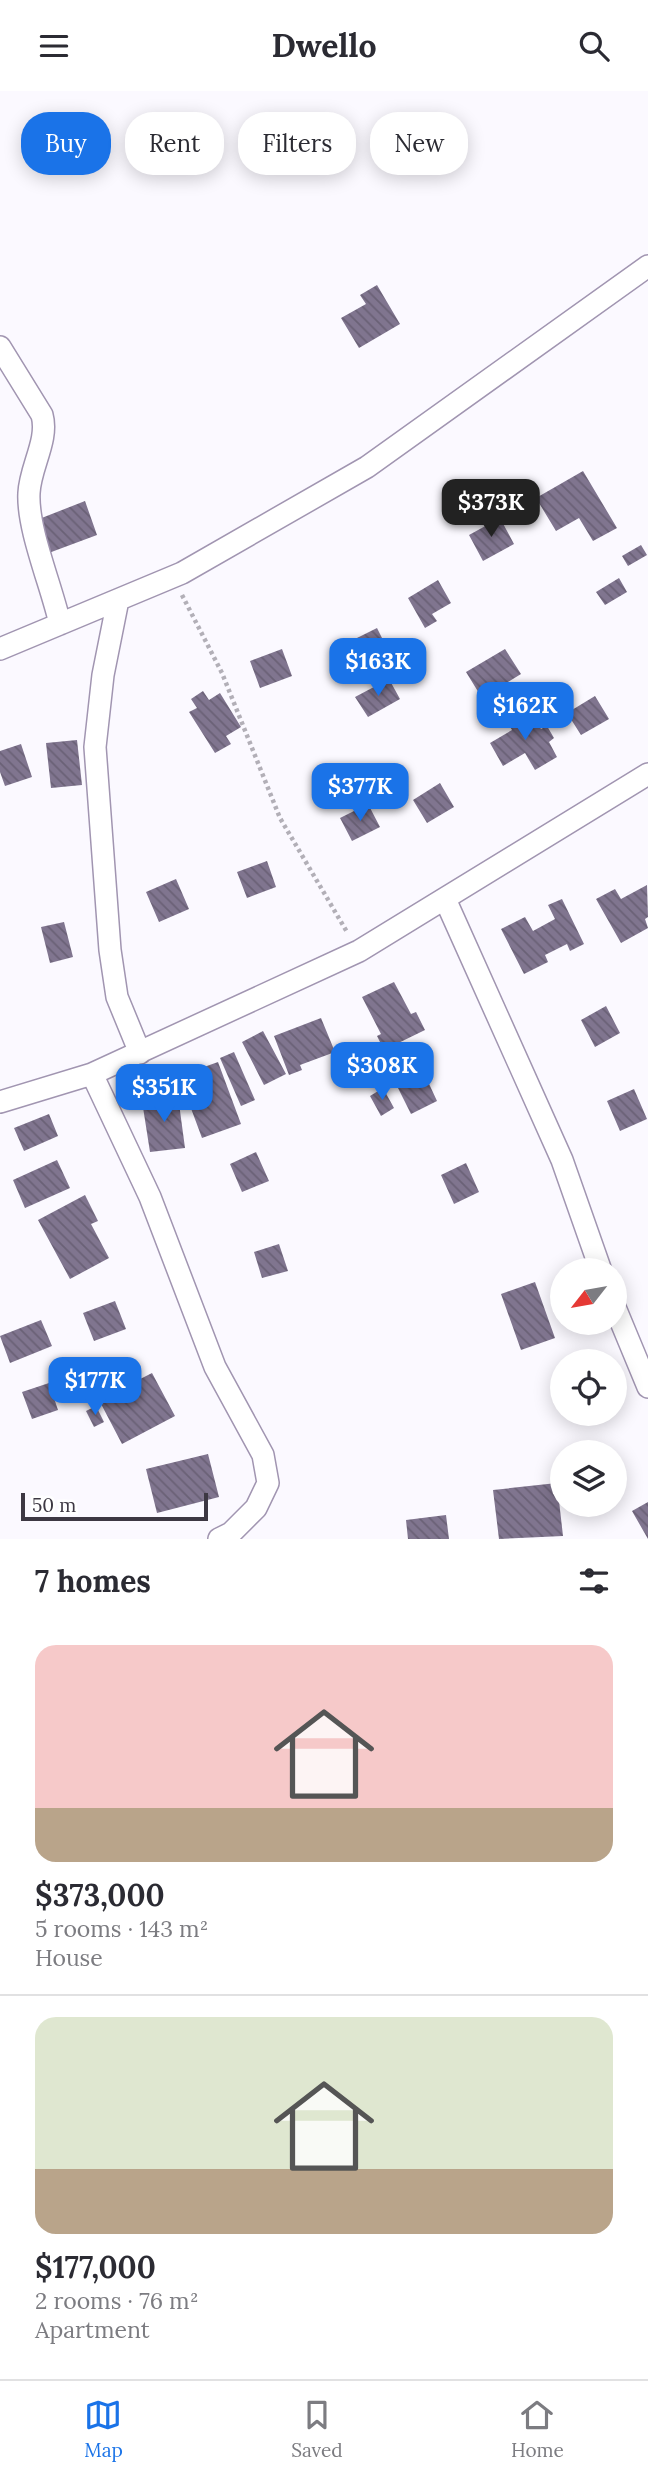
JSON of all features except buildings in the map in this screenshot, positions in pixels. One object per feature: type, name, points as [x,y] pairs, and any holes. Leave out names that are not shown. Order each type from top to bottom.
[{"type":"street","points":[[0,649],[173,577],[367,467],[648,266]]},
{"type":"street","points":[[0,347],[42,415],[46,428],[30,486],[29,506],[61,624]]},
{"type":"street","points":[[118,600],[103,675],[95,747],[110,950],[117,997],[140,1053]]},
{"type":"street","points":[[0,1103],[92,1074],[359,951],[648,774]]},
{"type":"street","points":[[445,899],[562,1160],[596,1258]]},
{"type":"street","points":[[92,1074],[150,1197],[215,1367],[263,1455],[268,1483],[256,1508],[231,1533],[219,1539]]},
{"type":"street","points":[[626,1335],[648,1387]]},
{"type":"path","points":[[173,577],[222,673],[280,818],[359,951]]}]
